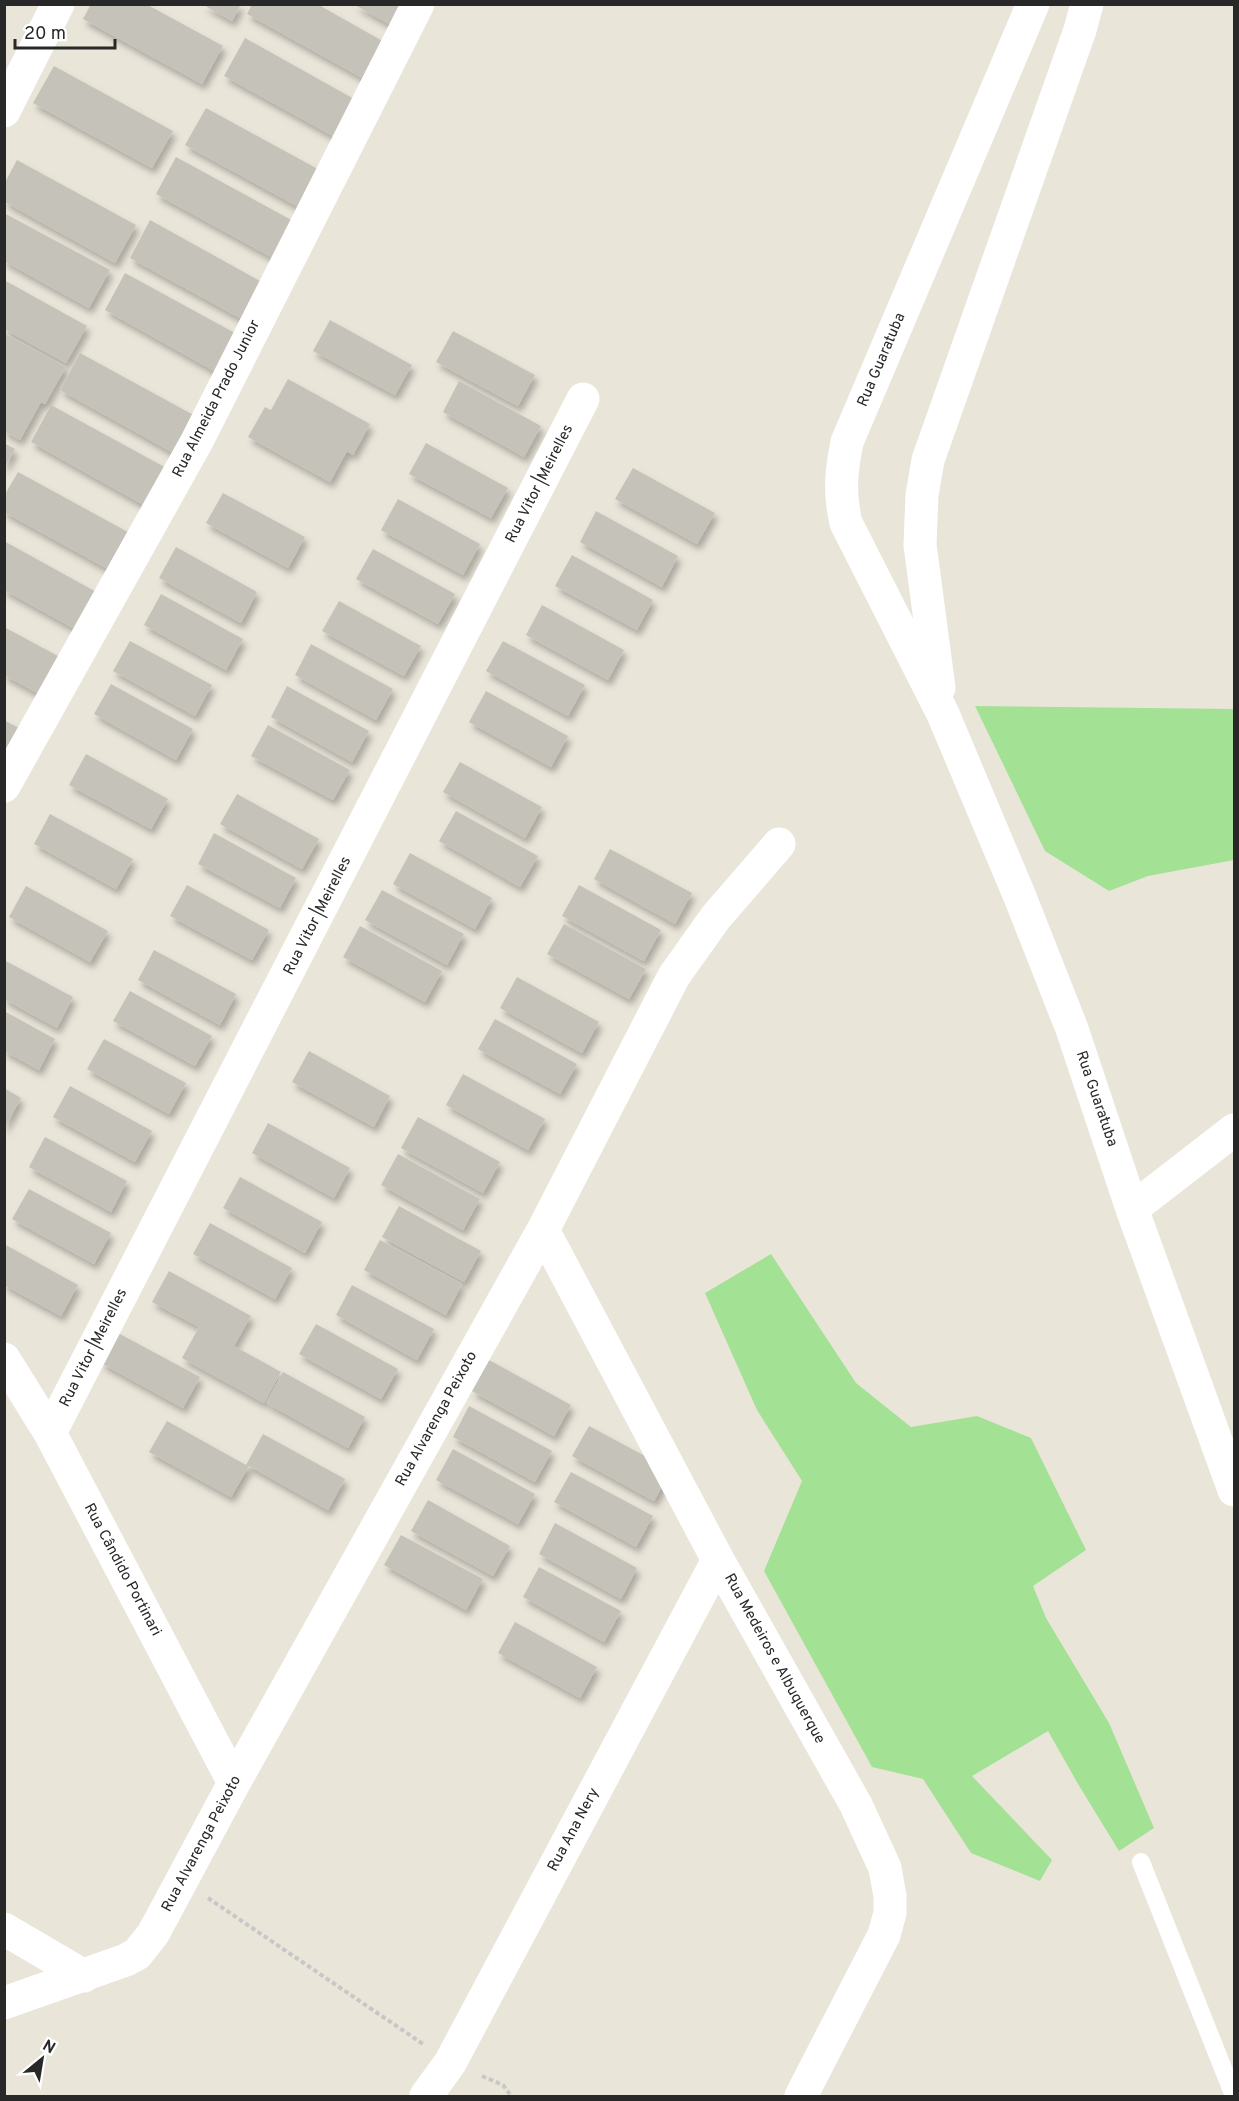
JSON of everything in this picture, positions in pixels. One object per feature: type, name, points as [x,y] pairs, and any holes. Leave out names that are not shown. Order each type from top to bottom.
[{"type":"street","points":[[4,111],[58,4]]},
{"type":"street","name":"Rua Almeida Prado Junior","points":[[4,786],[197,441],[418,4]]},
{"type":"street","name":"Rua Guaratuba","points":[[1033,4],[847,442],[841,471],[841,500],[846,523],[943,714],[1020,897],[1072,1029],[1132,1209],[1234,1490]]},
{"type":"street","name":"Rua Guaratuba","points":[[943,714],[920,546],[922,495],[928,460],[1080,30],[1087,4]]},
{"type":"street","name":"Rua Vitor |Meirelles","points":[[50,1433],[584,399]]},
{"type":"street","name":"Rua Alvarenga Peixoto","points":[[4,2003],[126,1960],[136,1954],[153,1934],[234,1783],[543,1230],[674,976],[716,917],[779,844]]},
{"type":"street","points":[[1132,1209],[1234,1130]]},
{"type":"street","name":"Rua Medeiros e Albuquerque","points":[[543,1230],[718,1560],[856,1805],[885,1868],[890,1896],[890,1913],[884,1935],[801,2097]]},
{"type":"street","name":"Rua Cândido Portinari","points":[[4,1359],[50,1433],[234,1783]]},
{"type":"street","name":"Rua Ana Nery","points":[[426,2097],[450,2062],[718,1560]]},
{"type":"street","points":[[4,1929],[84,1976]]},
{"type":"lane","points":[[1141,1862],[1234,2097]]},
{"type":"path","points":[[183,1881],[450,2062],[503,2085],[511,2097]]},
{"type":"green space","points":[[975,706],[1234,709],[1234,860],[1148,876],[1109,891],[1045,851]]},
{"type":"green space","points":[[771,1254],[856,1383],[911,1427],[977,1416],[1031,1438],[1086,1550],[1033,1586],[1046,1618],[1109,1723],[1154,1828],[1119,1851],[1048,1731],[972,1776],[1052,1860],[1040,1881],[971,1853],[923,1779],[872,1767],[764,1571],[802,1481],[757,1410],[705,1293]]},
{"type":"building","points":[[91,4],[146,4],[223,46],[202,84],[83,19]]},
{"type":"building","points":[[202,4],[241,4],[232,21]]},
{"type":"building","points":[[252,4],[317,4],[386,43],[366,80],[247,14]]},
{"type":"building","points":[[353,4],[405,4],[393,26]]},
{"type":"building","points":[[245,38],[363,104],[342,141],[224,76]]},
{"type":"building","points":[[54,66],[173,131],[152,168],[33,103]]},
{"type":"building","points":[[206,108],[325,173],[304,210],[185,145]]},
{"type":"building","points":[[176,157],[295,222],[275,259],[156,194]]},
{"type":"building","points":[[17,160],[136,225],[115,263],[5,202],[5,182]]},
{"type":"building","points":[[4,213],[110,270],[89,308],[4,261]]},
{"type":"building","points":[[150,220],[269,286],[249,323],[130,258]]},
{"type":"building","points":[[125,273],[244,338],[223,376],[105,310]]},
{"type":"building","points":[[4,280],[87,326],[66,363],[4,329]]},
{"type":"building","points":[[330,320],[412,365],[395,395],[313,351]]},
{"type":"building","points":[[453,331],[535,375],[518,406],[436,362]]},
{"type":"building","points":[[4,333],[66,367],[45,404],[41,402],[20,440],[4,431]]},
{"type":"building","points":[[80,353],[199,418],[179,456],[60,390]]},
{"type":"building","points":[[288,379],[370,424],[353,455],[347,451],[330,482],[248,437],[265,407],[271,410]]},
{"type":"building","points":[[459,381],[541,426],[524,457],[443,412]]},
{"type":"building","points":[[51,405],[170,470],[149,508],[31,442]]},
{"type":"building","points":[[4,443],[15,449],[4,469]]},
{"type":"building","points":[[426,443],[508,488],[491,518],[409,474]]},
{"type":"building","points":[[633,468],[715,513],[697,544],[615,499]]},
{"type":"building","points":[[18,472],[137,537],[117,574],[4,512],[4,496]]},
{"type":"building","points":[[223,493],[305,537],[288,568],[206,523]]},
{"type":"building","points":[[398,499],[480,544],[463,575],[381,530]]},
{"type":"building","points":[[596,511],[678,556],[662,587],[580,542]]},
{"type":"building","points":[[4,541],[107,598],[86,635],[4,590]]},
{"type":"building","points":[[176,547],[257,592],[241,623],[159,578]]},
{"type":"building","points":[[373,549],[455,594],[438,624],[356,579]]},
{"type":"building","points":[[572,555],[653,600],[637,630],[555,586]]},
{"type":"building","points":[[161,594],[243,639],[226,670],[144,625]]},
{"type":"building","points":[[339,601],[421,646],[404,676],[322,631]]},
{"type":"building","points":[[542,605],[624,650],[608,680],[526,635]]},
{"type":"building","points":[[4,627],[71,663],[50,700],[4,675]]},
{"type":"building","points":[[130,641],[212,685],[195,716],[113,671]]},
{"type":"building","points":[[503,641],[585,685],[568,716],[486,671]]},
{"type":"building","points":[[311,644],[393,689],[376,720],[295,675]]},
{"type":"building","points":[[111,684],[193,729],[176,760],[94,714]]},
{"type":"building","points":[[287,686],[369,731],[352,762],[271,717]]},
{"type":"building","points":[[486,691],[568,736],[551,767],[469,722]]},
{"type":"building","points":[[4,720],[28,733],[4,768]]},
{"type":"building","points":[[268,725],[350,770],[333,800],[251,756]]},
{"type":"building","points":[[86,754],[168,799],[151,829],[69,785]]},
{"type":"building","points":[[460,762],[542,807],[525,838],[443,792]]},
{"type":"building","points":[[237,794],[319,839],[302,869],[220,824]]},
{"type":"building","points":[[456,811],[538,856],[520,887],[439,841]]},
{"type":"building","points":[[50,814],[133,859],[116,889],[34,844]]},
{"type":"building","points":[[214,833],[296,878],[280,908],[198,864]]},
{"type":"building","points":[[610,849],[692,893],[675,924],[594,879]]},
{"type":"building","points":[[410,853],[492,898],[475,929],[393,884]]},
{"type":"building","points":[[187,885],[269,930],[252,960],[170,916]]},
{"type":"building","points":[[579,885],[661,930],[644,961],[562,916]]},
{"type":"building","points":[[26,886],[108,931],[90,962],[9,917]]},
{"type":"building","points":[[382,890],[464,934],[447,965],[365,920]]},
{"type":"building","points":[[564,924],[646,969],[629,999],[547,954]]},
{"type":"building","points":[[360,926],[442,971],[425,1002],[343,957]]},
{"type":"building","points":[[154,950],[236,994],[220,1025],[138,980]]},
{"type":"building","points":[[4,960],[73,997],[57,1028],[4,999]]},
{"type":"building","points":[[517,977],[599,1022],[582,1053],[500,1008]]},
{"type":"building","points":[[130,991],[212,1036],[195,1066],[113,1021]]},
{"type":"building","points":[[4,1011],[55,1039],[39,1070],[4,1051]]},
{"type":"building","points":[[495,1019],[577,1064],[560,1094],[478,1049]]},
{"type":"building","points":[[104,1039],[186,1083],[169,1114],[87,1069]]},
{"type":"building","points":[[309,1051],[390,1096],[374,1127],[292,1082]]},
{"type":"building","points":[[463,1074],[545,1119],[528,1150],[446,1105]]},
{"type":"building","points":[[70,1086],[152,1131],[135,1162],[53,1117]]},
{"type":"building","points":[[4,1088],[21,1098],[4,1129]]},
{"type":"building","points":[[418,1117],[500,1162],[483,1193],[401,1148]]},
{"type":"building","points":[[268,1123],[350,1168],[334,1198],[252,1153]]},
{"type":"building","points":[[45,1137],[127,1181],[111,1212],[29,1167]]},
{"type":"building","points":[[398,1154],[480,1199],[463,1230],[381,1185]]},
{"type":"building","points":[[240,1177],[322,1222],[305,1253],[223,1208]]},
{"type":"building","points":[[29,1189],[111,1233],[94,1264],[12,1219]]},
{"type":"building","points":[[399,1206],[481,1251],[464,1282],[382,1237]]},
{"type":"building","points":[[210,1223],[292,1268],[275,1299],[193,1254]]},
{"type":"building","points":[[380,1240],[462,1284],[446,1315],[364,1270]]},
{"type":"building","points":[[4,1244],[78,1285],[61,1316],[4,1285]]},
{"type":"building","points":[[169,1271],[251,1316],[234,1346],[281,1372],[264,1403],[182,1358],[199,1327],[152,1302]]},
{"type":"building","points":[[352,1285],[434,1329],[417,1360],[336,1315]]},
{"type":"building","points":[[316,1324],[398,1369],[381,1399],[299,1354]]},
{"type":"building","points":[[118,1333],[200,1377],[183,1408],[101,1363]]},
{"type":"building","points":[[489,1360],[571,1405],[554,1436],[472,1391]]},
{"type":"building","points":[[283,1372],[365,1417],[348,1448],[266,1403]]},
{"type":"building","points":[[469,1406],[552,1451],[535,1482],[453,1437]]},
{"type":"building","points":[[167,1421],[246,1465],[263,1434],[345,1479],[328,1510],[249,1466],[231,1497],[149,1452]]},
{"type":"building","points":[[589,1426],[671,1470],[654,1501],[572,1456]]},
{"type":"building","points":[[453,1449],[535,1494],[518,1524],[436,1480]]},
{"type":"building","points":[[571,1472],[653,1516],[636,1547],[554,1502]]},
{"type":"building","points":[[428,1500],[510,1546],[493,1576],[411,1531]]},
{"type":"building","points":[[555,1523],[637,1568],[621,1599],[539,1554]]},
{"type":"building","points":[[401,1535],[483,1579],[466,1610],[384,1565]]},
{"type":"building","points":[[539,1567],[621,1611],[604,1642],[523,1597]]},
{"type":"building","points":[[515,1622],[597,1667],[580,1698],[498,1653]]}]
